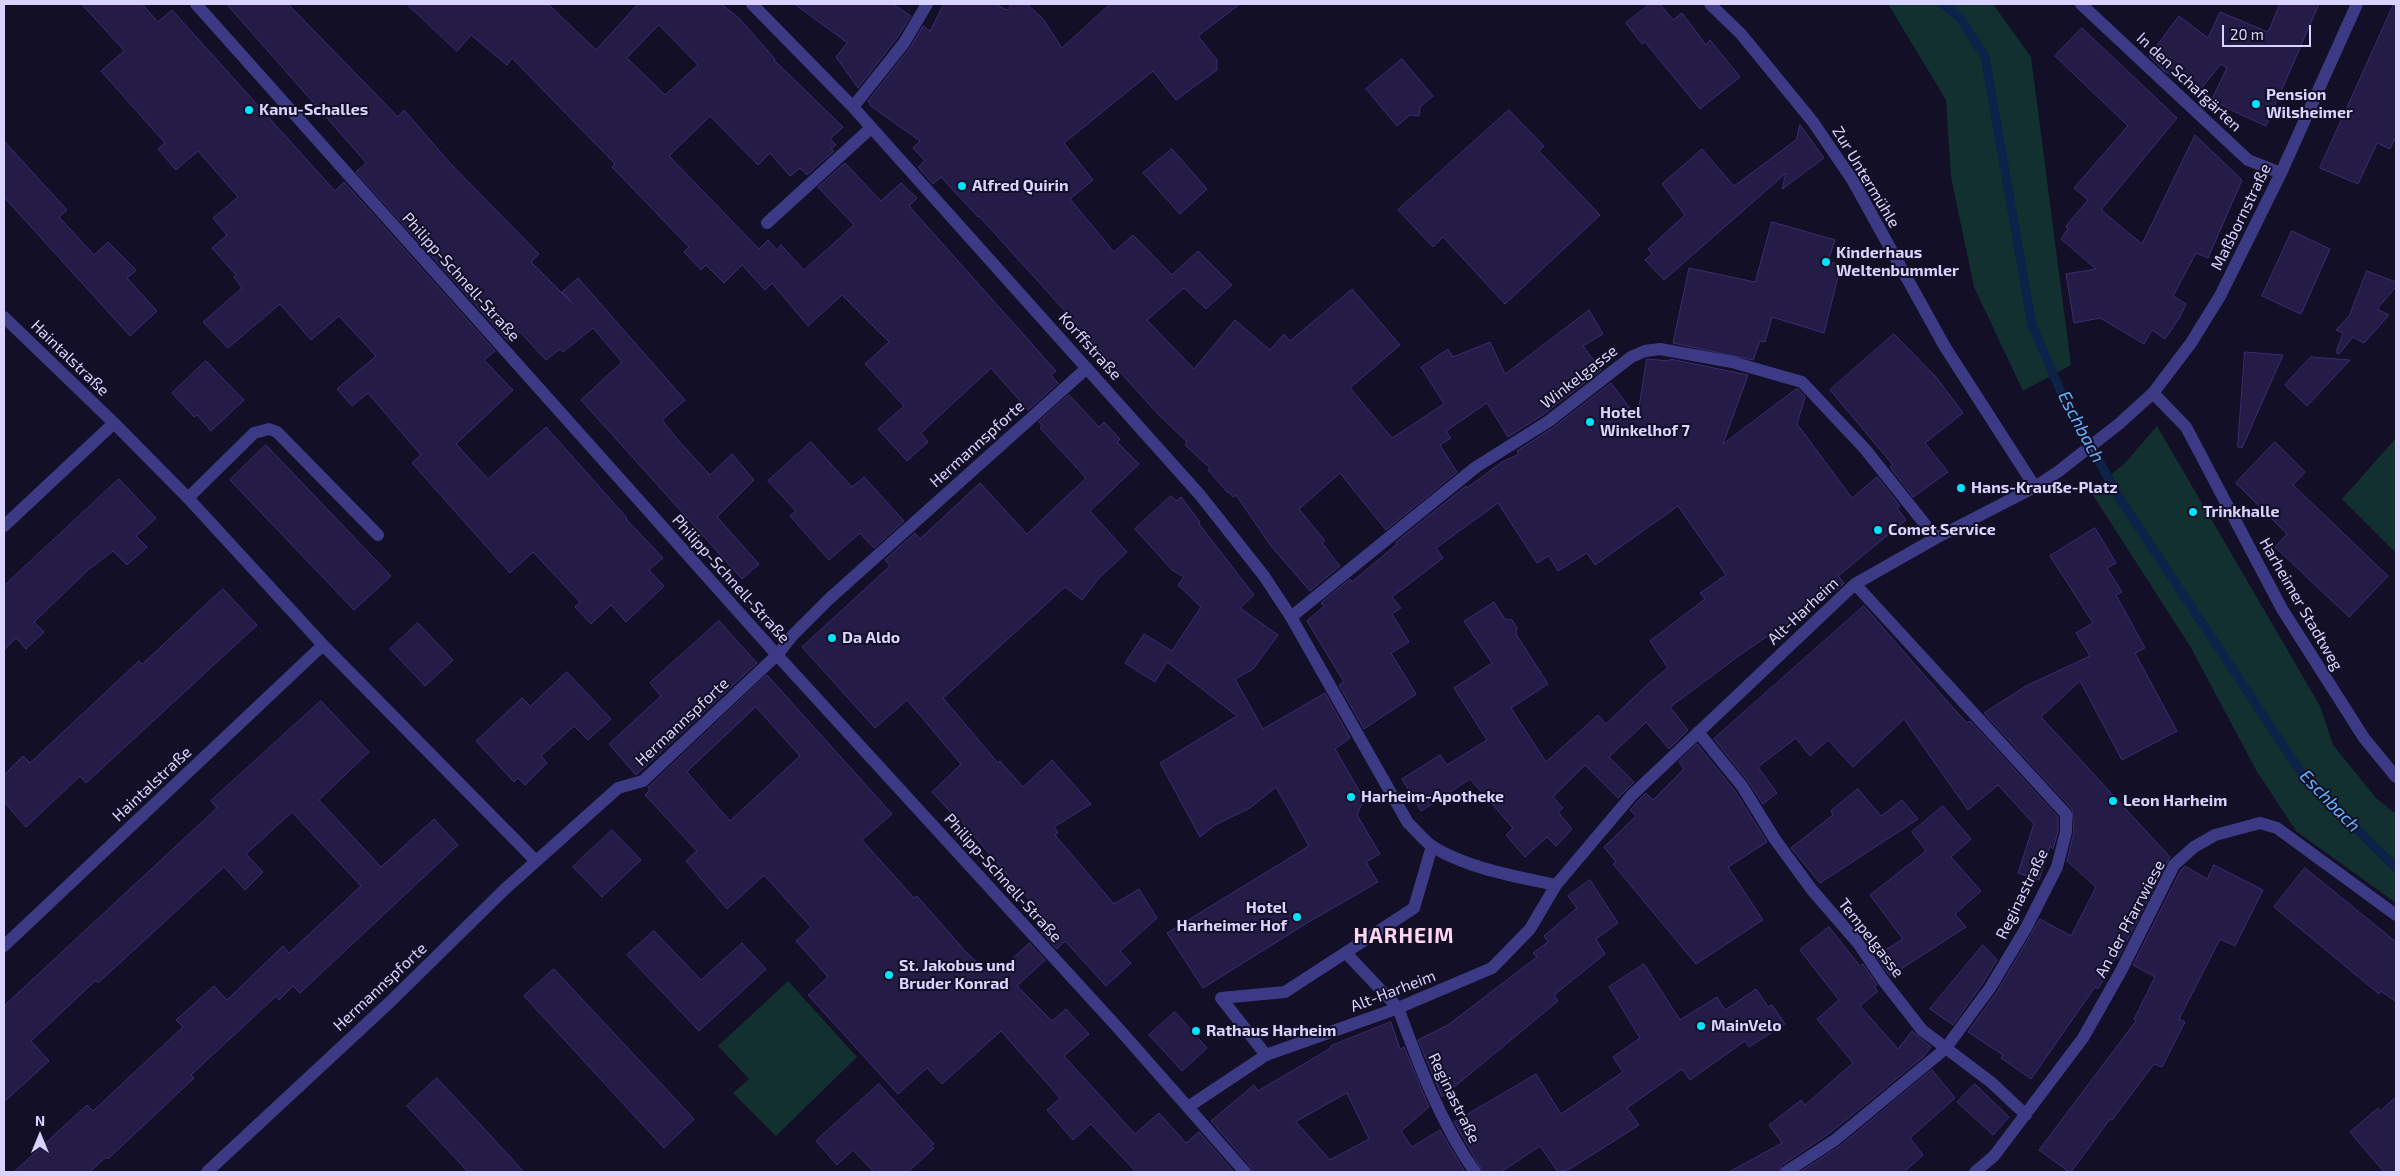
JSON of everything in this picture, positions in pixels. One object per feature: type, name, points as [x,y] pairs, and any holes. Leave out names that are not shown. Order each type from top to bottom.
[{"type":"street","name":"Philipp-Schnell-Straße","points":[[196,4],[777,655],[1245,1172]]},
{"type":"street","name":"Korffstraße","points":[[752,4],[853,107],[1200,495],[1264,576],[1291,616]]},
{"type":"street","points":[[853,107],[904,44],[927,4]]},
{"type":"street","name":"Zur Untermühle","points":[[1710,4],[1741,34],[1813,122],[1853,181],[1945,347],[2035,487]]},
{"type":"street","name":"In den Schafgärten","points":[[2081,4],[2248,160],[2281,173]]},
{"type":"street","name":"Maßbornstraße","points":[[2120,423],[2153,393],[2191,343],[2220,296],[2281,173],[2357,4]]},
{"type":"street","points":[[767,223],[872,128]]},
{"type":"street","name":"Haintalstraße","points":[[4,317],[114,423],[188,498],[323,645],[536,862]]},
{"type":"street","name":"Winkelgasse","points":[[1291,616],[1476,467],[1549,421],[1631,357],[1645,351],[1660,349],[1732,362],[1802,382],[1865,450],[1936,538]]},
{"type":"street","name":"Hermannspforte","points":[[207,1172],[536,862],[618,788],[643,781],[777,655],[792,636],[828,599],[1087,368]]},
{"type":"street","name":"Harheimer Stadtweg","points":[[2153,393],[2186,427],[2282,609],[2364,738],[2396,777]]},
{"type":"street","points":[[4,526],[114,423]]},
{"type":"street","name":"Alt-Harheim","points":[[1188,1107],[1266,1055],[1398,1008],[1492,968],[1530,929],[1556,885],[1632,795],[1855,584],[1936,538],[2035,487],[2059,471],[2120,423]]},
{"type":"street","points":[[188,498],[254,433],[269,429],[278,432],[378,535]]},
{"type":"street","name":"Reginastraße","points":[[1786,1172],[1835,1140],[1945,1049],[1990,988],[2026,928],[2057,867],[2066,832],[2066,814],[1855,584]]},
{"type":"street","points":[[1291,616],[1408,823],[1432,846],[1461,860],[1496,872],[1556,885]]},
{"type":"street","name":"Haintalstraße","points":[[4,946],[323,645]]},
{"type":"street","name":"Tempelgasse","points":[[1698,732],[1742,786],[1774,838],[1812,890],[1858,943],[1882,980],[1922,1030],[1992,1083],[2026,1115]]},
{"type":"street","name":"An der Pfarrwiese","points":[[1975,1172],[1994,1156],[2083,1038],[2121,970],[2174,865],[2194,847],[2215,835],[2260,823],[2277,828],[2396,915]]},
{"type":"street","points":[[1266,1055],[1221,998],[1285,992],[1414,908],[1432,846]]},
{"type":"street","points":[[1346,953],[1398,1008]]},
{"type":"street","name":"Reginastraße","points":[[1398,1008],[1423,1078],[1463,1156],[1475,1172]]},
{"type":"green space","points":[[1888,4],[1993,4],[2031,57],[2071,365],[2023,391],[1974,287],[1951,177],[1946,100]]},
{"type":"green space","points":[[2157,426],[2320,706],[2333,745],[2376,798],[2396,814],[2396,903],[2296,831],[2256,770],[2190,646],[2091,492],[2126,462]]},
{"type":"green space","points":[[2396,438],[2396,553],[2342,499]]},
{"type":"green space","points":[[788,981],[857,1057],[776,1136],[733,1093],[749,1079],[718,1046]]},
{"type":"building","points":[[82,4],[142,4],[158,22],[172,10],[335,191],[344,182],[495,351],[484,360],[513,390],[456,444],[488,479],[546,427],[626,519],[663,558],[649,570],[664,586],[626,622],[611,605],[591,624],[575,607],[580,602],[533,552],[510,573],[412,463],[421,455],[368,393],[352,406],[337,389],[376,356],[339,316],[311,340],[280,304],[228,348],[203,322],[242,288],[234,277],[236,275],[212,248],[227,235],[213,218],[238,197],[198,151],[176,170],[158,149],[165,143],[101,71],[124,51]]},
{"type":"building","points":[[227,4],[288,4],[398,117],[404,110],[450,163],[539,254],[531,262],[573,304],[562,292],[578,278],[685,400],[662,420],[678,440],[710,475],[732,454],[754,480],[717,517],[759,564],[742,579],[581,400],[622,362],[593,328],[563,352],[560,349],[546,360],[520,332],[508,341],[356,172],[366,163]]},
{"type":"building","points":[[407,4],[548,4],[596,50],[638,4],[721,4],[739,18],[774,60],[843,127],[830,139],[836,145],[831,149],[834,151],[807,175],[800,168],[790,176],[770,153],[758,165],[710,116],[669,156],[759,249],[768,240],[777,250],[781,245],[804,270],[854,225],[818,187],[845,163],[881,201],[901,183],[917,198],[909,206],[1056,371],[1051,375],[1058,383],[1028,410],[991,368],[921,433],[928,442],[907,461],[878,429],[904,406],[865,364],[889,342],[842,295],[808,326],[772,283],[765,290],[742,265],[724,283],[706,265],[701,270],[684,252],[689,247],[612,167],[615,164],[512,58],[507,65],[471,35],[457,51]],"holes":[[[659,25],[698,65],[665,95],[627,58]]]},
{"type":"building","points":[[795,4],[893,4],[911,16],[897,38],[858,88],[836,57],[847,43]]},
{"type":"building","points":[[944,4],[995,4],[1007,10],[1012,4],[1027,4],[1043,19],[1062,48],[1110,4],[1240,4],[1198,36],[1217,60],[1217,70],[1176,100],[1153,71],[1064,143],[1093,180],[1070,199],[1114,252],[1133,235],[1172,275],[1198,251],[1232,285],[1206,309],[1184,288],[1147,320],[1194,369],[1235,320],[1270,350],[1284,334],[1290,341],[1352,289],[1400,345],[1350,388],[1392,438],[1444,404],[1421,367],[1448,349],[1453,357],[1490,342],[1505,374],[1589,310],[1603,334],[1583,346],[1601,370],[1544,414],[1508,437],[1487,403],[1446,431],[1451,438],[1440,445],[1457,472],[1386,530],[1340,473],[1299,509],[1325,541],[1322,543],[1340,566],[1310,591],[1271,546],[1236,495],[1233,497],[1228,493],[1208,470],[1210,468],[1185,445],[1187,442],[1157,413],[979,216],[941,177],[933,184],[918,167],[925,161],[913,148],[920,141],[871,106],[868,101],[910,48],[923,26],[930,31]]},
{"type":"building","points":[[1650,4],[1660,4],[1673,20],[1682,13],[1706,45],[1710,40],[1740,77],[1700,109],[1645,42],[1642,44],[1626,23]]},
{"type":"building","points":[[2280,4],[2319,4],[2266,126],[2212,99],[2227,68],[2221,64],[2199,91],[2164,71],[2149,56],[2179,16],[2208,38],[2220,12],[2268,32]]},
{"type":"building","points":[[2394,4],[2396,4],[2396,136],[2390,149],[2377,143],[2358,184],[2320,168]]},
{"type":"building","points":[[2082,28],[2177,118],[2101,210],[2142,244],[2195,135],[2242,180],[2208,258],[2196,253],[2173,296],[2186,304],[2180,317],[2165,339],[2152,330],[2144,344],[2100,318],[2074,323],[2066,274],[2096,269],[2061,239],[2068,229],[2066,226],[2088,200],[2074,188],[2128,126],[2055,56]]},
{"type":"building","points":[[1402,59],[1433,96],[1420,107],[1419,116],[1410,115],[1397,126],[1366,89]]},
{"type":"building","points":[[1509,110],[1544,146],[1539,151],[1600,215],[1505,304],[1443,237],[1433,247],[1398,210]]},
{"type":"building","points":[[1800,125],[1824,158],[1782,189],[1786,173],[1664,280],[1645,260],[1652,254],[1648,249],[1685,215],[1662,184],[1702,149],[1734,186],[1796,140]]},
{"type":"building","points":[[4,141],[67,210],[59,217],[94,255],[108,242],[136,270],[127,278],[157,311],[130,336],[4,197]]},
{"type":"building","points":[[1172,149],[1207,189],[1180,214],[1143,173]]},
{"type":"building","points":[[1772,222],[1835,240],[1828,261],[1841,265],[1824,333],[1772,317],[1765,342],[1760,341],[1753,360],[1673,343],[1689,268],[1755,282]]},
{"type":"building","points":[[2292,231],[2330,249],[2301,314],[2262,296]]},
{"type":"building","points":[[2367,271],[2396,282],[2396,287],[2377,309],[2389,315],[2364,343],[2353,337],[2339,354],[2336,352],[2343,333],[2336,330],[2349,316]]},
{"type":"building","points":[[1894,334],[1936,377],[1963,413],[1925,443],[1948,472],[1913,497],[1890,467],[1893,465],[1830,390]]},
{"type":"building","points":[[2245,352],[2283,355],[2242,448],[2238,447]]},
{"type":"building","points":[[2311,357],[2350,360],[2307,406],[2285,385]]},
{"type":"building","points":[[1647,359],[1670,361],[1670,359],[1748,375],[1723,444],[1798,389],[1805,397],[1797,424],[1852,498],[1877,477],[1900,506],[1897,508],[1906,520],[1838,576],[1844,583],[1839,588],[1744,652],[1670,707],[1688,730],[1669,749],[1646,722],[1609,757],[1634,782],[1618,798],[1585,765],[1553,797],[1563,808],[1558,812],[1572,829],[1556,846],[1547,837],[1525,857],[1506,835],[1513,828],[1470,779],[1421,811],[1402,779],[1440,755],[1447,765],[1487,740],[1454,688],[1492,663],[1464,621],[1494,602],[1505,619],[1512,620],[1517,628],[1516,634],[1548,684],[1511,708],[1546,762],[1598,715],[1606,724],[1649,683],[1668,668],[1650,641],[1705,599],[1700,593],[1726,575],[1678,506],[1595,565],[1587,553],[1558,571],[1549,556],[1537,563],[1498,503],[1436,548],[1443,558],[1392,597],[1401,608],[1392,614],[1409,642],[1391,653],[1416,694],[1364,729],[1339,685],[1344,682],[1307,621],[1324,606],[1321,603],[1350,579],[1352,582],[1397,544],[1396,542],[1466,486],[1467,488],[1502,462],[1519,454],[1517,451],[1554,427],[1611,383],[1637,418]]},
{"type":"building","points":[[206,361],[244,400],[211,431],[197,415],[194,417],[172,393]]},
{"type":"building","points":[[1069,395],[1099,427],[1104,422],[1120,439],[1117,442],[1139,464],[1090,511],[1127,552],[1099,578],[1082,600],[1065,587],[943,698],[998,763],[1000,761],[1023,787],[1052,760],[1091,804],[1054,827],[1058,832],[1055,835],[1114,904],[1139,889],[1157,918],[1120,951],[1131,963],[1106,986],[1065,941],[1057,949],[1041,932],[1050,924],[961,821],[932,792],[961,764],[907,700],[875,728],[802,647],[890,566],[885,560],[915,533],[920,539],[980,483],[1027,534],[1086,478],[1040,428],[1042,426],[1039,422]]},
{"type":"building","points":[[811,442],[852,487],[864,477],[904,521],[874,548],[860,533],[829,560],[790,516],[796,511],[768,481]]},
{"type":"building","points":[[2275,442],[2305,472],[2293,485],[2388,576],[2349,617],[2275,547],[2287,534],[2236,483]]},
{"type":"building","points":[[266,445],[391,576],[354,610],[230,480]]},
{"type":"building","points":[[119,479],[156,518],[136,536],[147,547],[127,565],[113,551],[88,570],[34,622],[44,632],[26,649],[16,638],[4,650],[4,586]]},
{"type":"building","points":[[1171,496],[1177,501],[1181,497],[1200,522],[1199,524],[1254,595],[1240,608],[1278,635],[1253,669],[1235,679],[1263,729],[1325,693],[1350,738],[1335,749],[1364,799],[1357,815],[1380,854],[1366,862],[1378,882],[1307,923],[1203,988],[1167,933],[1309,846],[1276,787],[1250,808],[1215,825],[1200,837],[1160,763],[1237,716],[1167,662],[1155,682],[1125,663],[1144,634],[1172,651],[1201,607],[1178,585],[1184,577],[1172,570],[1135,529]]},
{"type":"building","points":[[2095,528],[2116,563],[2107,568],[2122,592],[2116,595],[2145,648],[2135,653],[2177,731],[2122,760],[2080,681],[2041,717],[2170,857],[2118,958],[2116,957],[2098,989],[2095,987],[2031,1079],[2001,1058],[2003,1055],[1968,1032],[1997,992],[2040,919],[2071,936],[2096,887],[2067,861],[2074,832],[2072,809],[1984,713],[2026,686],[2090,656],[2076,633],[2093,623],[2050,556]]},
{"type":"building","points":[[223,589],[257,625],[86,783],[80,776],[26,827],[4,802],[4,775],[23,756],[30,763],[139,661],[142,664]]},
{"type":"building","points":[[1864,606],[1967,723],[1970,721],[2058,817],[2058,831],[2053,849],[2050,846],[2039,880],[2018,873],[2034,824],[1998,785],[1968,810],[1904,719],[1853,767],[1828,740],[1810,756],[1796,738],[1758,767],[1777,793],[1763,804],[1748,781],[1714,739]]},
{"type":"building","points":[[719,621],[757,663],[636,775],[609,744],[661,696],[650,683]]},
{"type":"building","points":[[418,623],[453,660],[425,686],[390,649]]},
{"type":"building","points":[[567,672],[611,719],[588,740],[574,726],[541,756],[547,763],[525,785],[518,778],[514,782],[476,741],[522,698],[530,706]]},
{"type":"building","points":[[767,675],[892,814],[862,840],[914,898],[917,896],[966,952],[988,973],[1000,963],[1004,967],[1029,943],[1045,960],[1017,986],[1052,1021],[1066,1009],[1089,1034],[1064,1056],[1135,1134],[1159,1113],[1186,1143],[1199,1132],[1234,1172],[1136,1172],[1091,1124],[1073,1140],[1047,1110],[1060,1098],[1001,1031],[942,1084],[927,1068],[898,1094],[808,995],[828,977],[796,941],[811,927],[764,875],[727,909],[686,861],[697,851],[645,795],[650,790],[648,788]],"holes":[[[756,707],[800,756],[730,821],[687,772]]]},
{"type":"building","points":[[321,701],[369,752],[319,800],[381,867],[434,819],[458,845],[300,993],[293,986],[279,1000],[276,996],[191,1075],[194,1078],[108,1159],[106,1157],[90,1172],[14,1172],[87,1105],[93,1111],[183,1027],[176,1020],[214,986],[227,1000],[283,946],[289,953],[361,886],[292,812],[246,854],[263,872],[245,890],[224,867],[98,983],[96,980],[31,1041],[49,1061],[4,1102],[4,1006],[217,808],[211,801]]},
{"type":"building","points":[[1697,744],[1735,791],[1767,842],[1728,867],[1763,920],[1696,964],[1613,864],[1616,862],[1604,847],[1636,816],[1630,810],[1646,793],[1653,800],[1684,769],[1679,762]]},
{"type":"building","points":[[1858,789],[1881,816],[1902,800],[1918,819],[1820,883],[1791,848],[1833,815],[1831,811]]},
{"type":"building","points":[[1943,806],[1971,839],[1951,857],[1981,891],[1955,914],[1966,927],[1890,976],[1876,956],[1903,939],[1870,895],[1926,851],[1912,832]]},
{"type":"building","points":[[612,830],[641,860],[602,897],[573,867]]},
{"type":"building","points":[[2214,865],[2263,890],[2235,946],[2220,939],[2179,1019],[2185,1022],[2162,1067],[2154,1064],[2112,1120],[2110,1119],[2071,1172],[2069,1172],[2039,1150],[2136,1021],[2134,1019],[2155,977],[2133,965],[2181,870],[2185,866],[2207,879]]},
{"type":"building","points":[[2305,868],[2396,942],[2396,1002],[2381,991],[2379,994],[2274,907]]},
{"type":"building","points":[[1590,880],[1618,923],[1596,939],[1605,954],[1554,995],[1558,1001],[1442,1097],[1418,1040],[1448,1025],[1537,957],[1533,953],[1548,942],[1544,936],[1577,908],[1568,896]]},
{"type":"building","points":[[1829,927],[1860,966],[1863,964],[1877,985],[1874,987],[1878,991],[1860,1006],[1898,1049],[1912,1031],[1931,1047],[1923,1057],[1830,1133],[1782,1165],[1778,1172],[1729,1172],[1782,1143],[1769,1125],[1801,1100],[1805,1105],[1853,1063],[1817,1019],[1839,1000],[1800,950]]},
{"type":"building","points":[[654,931],[701,980],[742,943],[766,969],[699,1031],[627,955]]},
{"type":"building","points":[[1983,945],[1997,960],[1953,1025],[1930,1009]]},
{"type":"building","points":[[1644,964],[1680,1020],[1717,997],[1725,1010],[1756,989],[1768,1007],[1772,1005],[1785,1024],[1749,1047],[1745,1041],[1690,1080],[1682,1069],[1627,1108],[1639,1125],[1570,1169],[1558,1172],[1540,1146],[1501,1172],[1483,1172],[1454,1122],[1536,1074],[1561,1114],[1623,1072],[1613,1057],[1640,1038],[1609,987]]},
{"type":"building","points":[[554,969],[694,1119],[664,1148],[524,996]]},
{"type":"building","points":[[1175,1012],[1207,1048],[1182,1071],[1149,1035]]},
{"type":"building","points":[[1391,1022],[1400,1049],[1404,1047],[1429,1107],[1401,1131],[1412,1147],[1440,1130],[1465,1172],[1253,1172],[1251,1167],[1211,1121],[1254,1085],[1258,1091],[1331,1048],[1331,1046]],"holes":[[[1347,1093],[1369,1139],[1330,1160],[1296,1122]]]},
{"type":"building","points":[[1932,1070],[1955,1098],[1910,1138],[1923,1155],[1904,1172],[1800,1172],[1840,1146]]},
{"type":"building","points":[[437,1078],[524,1172],[468,1172],[407,1106]]},
{"type":"building","points":[[879,1084],[934,1144],[931,1146],[934,1148],[908,1172],[874,1172],[853,1150],[837,1165],[816,1141]]},
{"type":"building","points":[[1975,1084],[2009,1117],[1993,1135],[1957,1102]]},
{"type":"building","points":[[2396,1097],[2396,1172],[2384,1172],[2350,1132],[2378,1108],[2380,1111]]},
{"type":"waterway","name":"Eschbach","points":[[1943,4],[1960,18],[1985,57],[2032,325],[2061,392],[2118,496],[2304,777],[2396,868]]},
{"type":"place","name":"Pension Wilsheimer","points":[[2256,104]]},
{"type":"place","name":"Kanu-Schalles","points":[[249,110]]},
{"type":"place","name":"Alfred Quirin","points":[[962,186]]},
{"type":"place","name":"Kinderhaus Weltenbummler","points":[[1826,262]]},
{"type":"place","name":"Hotel Winkelhof 7","points":[[1590,422]]},
{"type":"place","name":"Hans-Krauße-Platz","points":[[1961,488]]},
{"type":"place","name":"Trinkhalle","points":[[2193,512]]},
{"type":"place","name":"Comet Service","points":[[1878,530]]},
{"type":"place","name":"Da Aldo","points":[[832,638]]},
{"type":"place","name":"Harheim-Apotheke","points":[[1351,797]]},
{"type":"place","name":"Leon Harheim","points":[[2113,801]]},
{"type":"place","name":"Hotel Harheimer Hof","points":[[1297,917]]},
{"type":"place","name":"St. Jakobus und Bruder Konrad","points":[[889,975]]},
{"type":"place","name":"MainVelo","points":[[1701,1026]]},
{"type":"place","name":"Rathaus Harheim","points":[[1196,1031]]},
{"type":"district","name":"HARHEIM","points":[[1404,936]]}]
